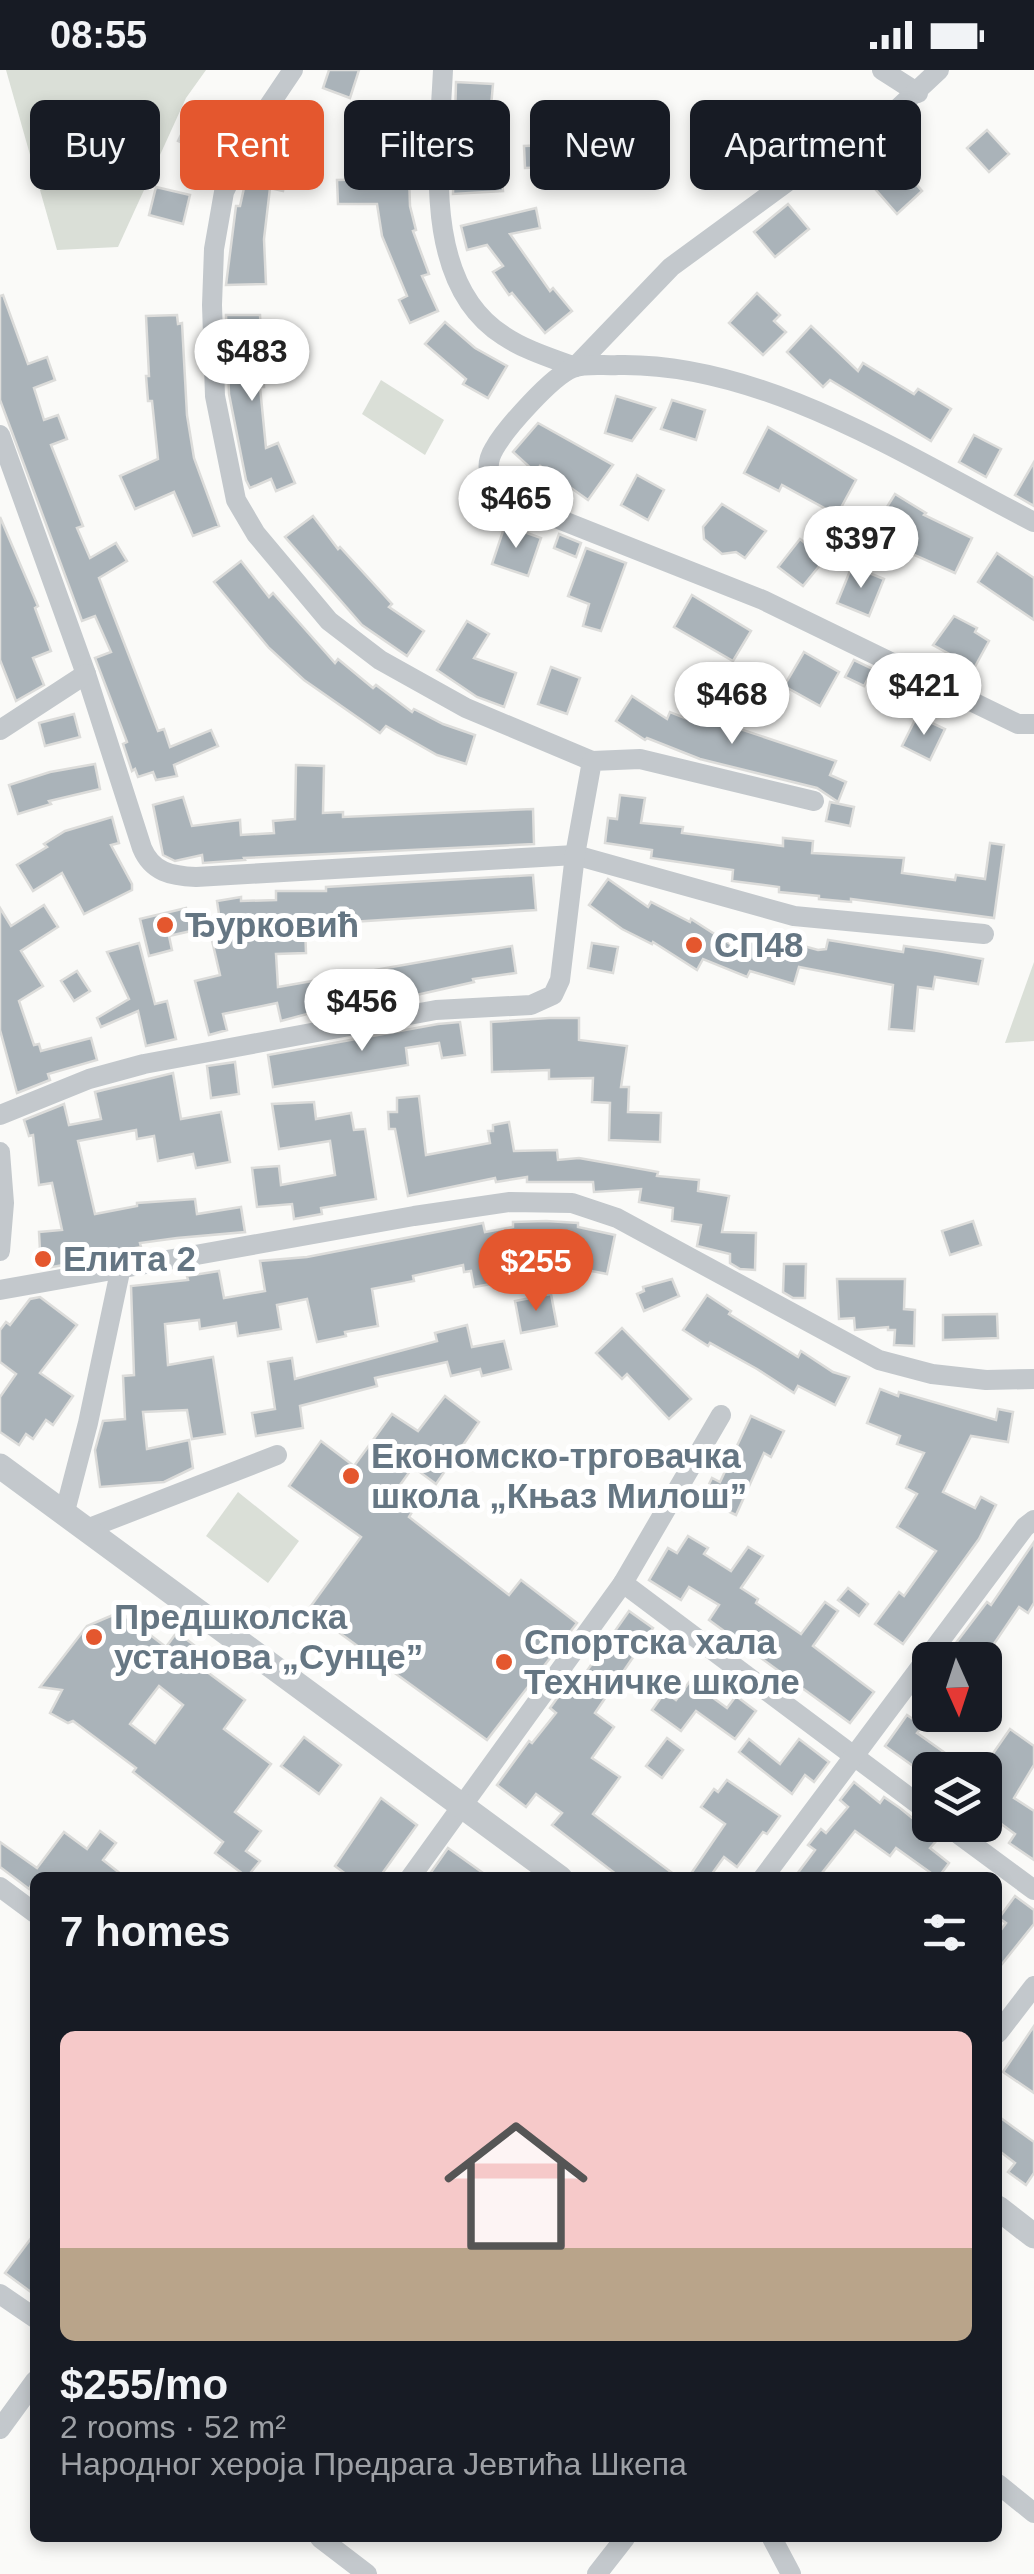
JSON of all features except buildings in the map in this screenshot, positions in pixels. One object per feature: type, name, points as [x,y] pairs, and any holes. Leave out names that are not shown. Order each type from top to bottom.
[{"type":"street","points":[[293,70],[256,125],[224,192],[214,249],[215,396],[236,500],[256,534],[329,620],[380,660],[466,708],[592,761],[650,760],[814,801]]},
{"type":"street","points":[[443,70],[441,212],[452,274],[473,306],[501,335],[575,366],[637,365],[684,370],[796,400],[1034,522]]},
{"type":"street","points":[[882,70],[918,93]]},
{"type":"street","points":[[939,70],[918,93],[684,256],[575,366],[537,396],[493,450],[488,469],[492,482],[518,502],[763,600],[1018,724],[1034,724]]},
{"type":"street","points":[[0,435],[148,862],[175,876],[575,854],[794,916],[984,934]]},
{"type":"street","points":[[0,730],[86,674]]},
{"type":"street","points":[[0,1115],[90,1079],[144,1064],[436,1010],[531,1005],[553,995],[560,980],[575,854],[592,761]]},
{"type":"street","points":[[0,1152],[4,1203],[0,1251]]},
{"type":"street","points":[[0,1290],[414,1216],[510,1202],[572,1203],[618,1218],[879,1360],[932,1374],[986,1380],[1034,1379]]},
{"type":"street","points":[[74,1522],[88,1423],[121,1268]]},
{"type":"street","points":[[414,1872],[622,1582],[722,1415]]},
{"type":"street","points":[[74,1522],[277,1455]]},
{"type":"street","points":[[0,1466],[552,1872]]},
{"type":"street","points":[[768,1872],[1034,1520]]},
{"type":"street","points":[[622,1582],[912,1800]]},
{"type":"street","points":[[969,1842],[1034,1890]]},
{"type":"street","points":[[0,1887],[30,1909]]},
{"type":"street","points":[[1002,2028],[1034,1986]]},
{"type":"street","points":[[1002,2211],[1034,2236]]},
{"type":"street","points":[[0,2294],[30,2315]]},
{"type":"street","points":[[0,2429],[30,2388]]},
{"type":"street","points":[[1002,2487],[1034,2512]]},
{"type":"street","points":[[325,2542],[367,2574]]},
{"type":"street","points":[[597,2574],[622,2542]]},
{"type":"street","points":[[774,2542],[792,2574]]},
{"type":"shaded area","points":[[6,70],[206,70],[185,100],[180,100],[180,111],[160,155],[160,100],[30,100],[30,155]]},
{"type":"shaded area","points":[[40,190],[144,190],[118,247],[57,250]]},
{"type":"shaded area","points":[[381,380],[444,420],[425,455],[362,414]]},
{"type":"shaded area","points":[[1034,962],[1034,1041],[1005,1043]]},
{"type":"shaded area","points":[[238,1492],[299,1541],[268,1583],[206,1536]]},
{"type":"place","name":"Ђурковић","points":[[165,925]]},
{"type":"place","name":"СП48","points":[[694,945]]},
{"type":"place","name":"Елита 2","points":[[43,1259]]},
{"type":"place","name":"Економско-трговачка школа „Књаз Милош”","points":[[351,1476]]},
{"type":"place","name":"Предшколска установа „Сунце”","points":[[94,1637]]},
{"type":"place","name":"Спортска хала Техничке школе","points":[[504,1662]]}]
